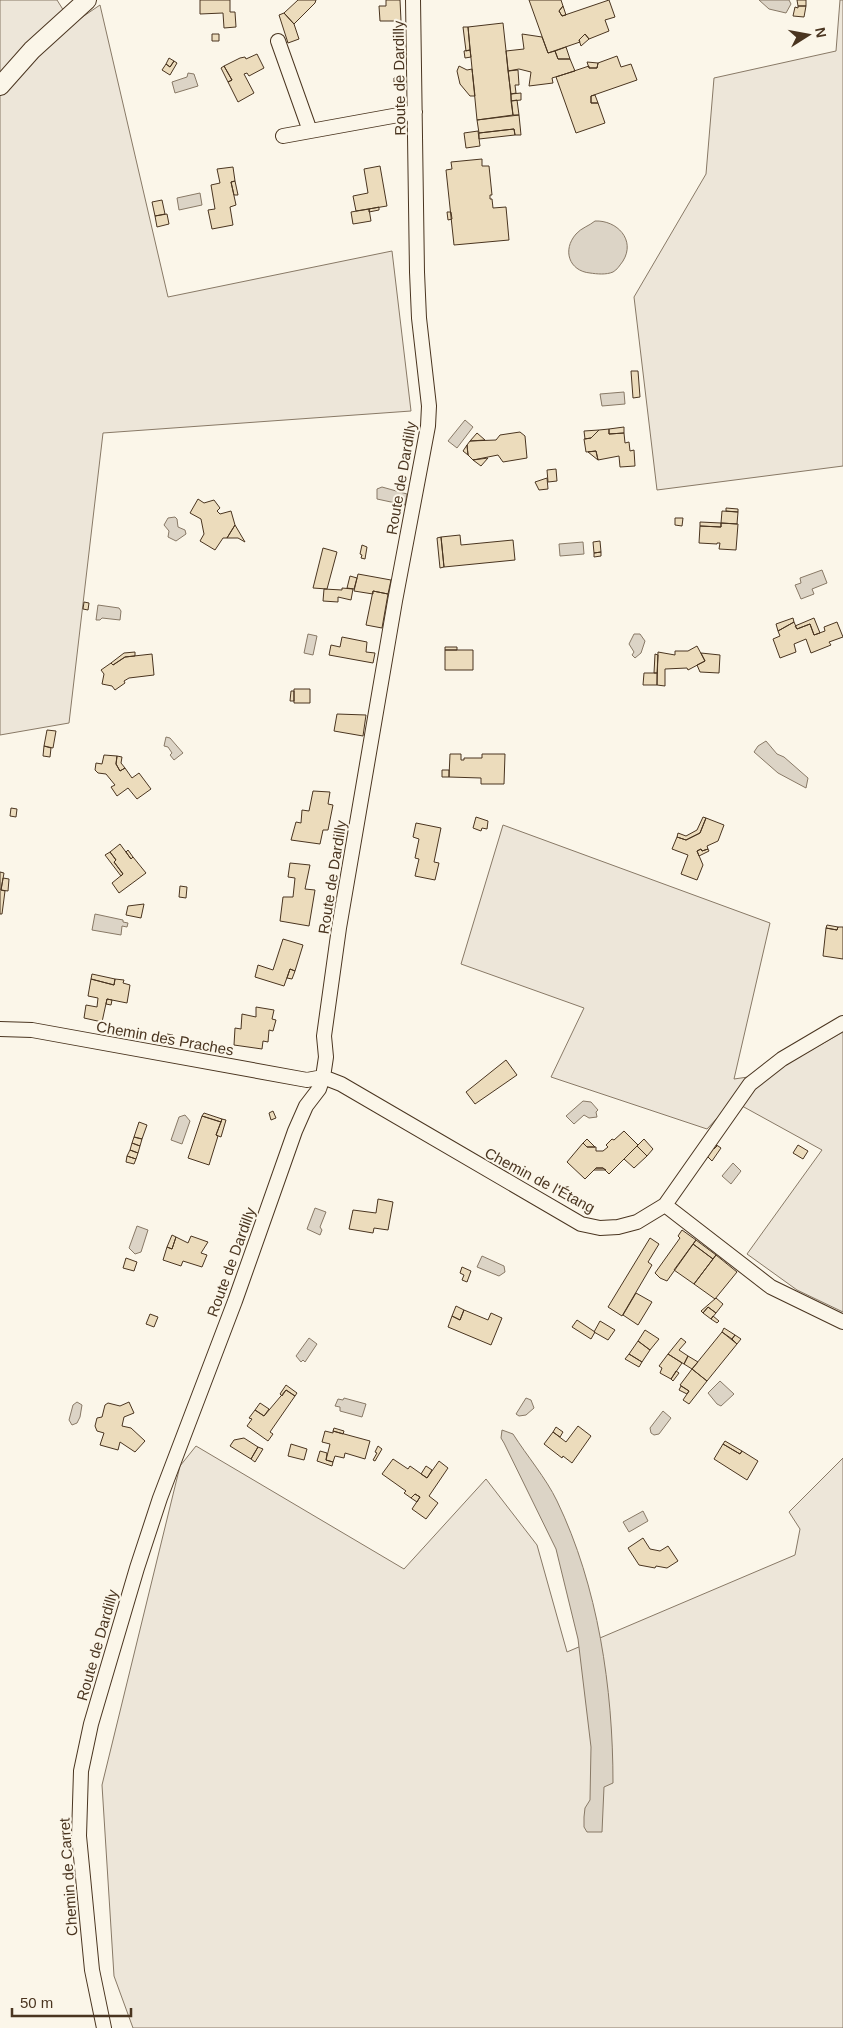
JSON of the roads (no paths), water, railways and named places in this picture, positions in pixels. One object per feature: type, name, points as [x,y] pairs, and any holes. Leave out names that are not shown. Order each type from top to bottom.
[{"type":"street","points":[[0,86],[32,50],[87,0]]},
{"type":"street","name":"Route de Dardilly","points":[[91,1724],[120,1622],[160,1498],[238,1292],[295,1131],[306,1106],[319,1089],[323,1076],[326,1057],[324,1036],[339,928],[395,601],[428,426],[429,406],[419,318],[417,272],[413,0]]},
{"type":"street","points":[[278,41],[310,131]]},
{"type":"street","points":[[283,136],[416,112]]},
{"type":"street","points":[[843,1023],[782,1059],[750,1084],[665,1205],[771,1287],[843,1322]]},
{"type":"street","name":"Chemin des Praches","points":[[0,1029],[32,1030],[307,1080],[323,1076]]},
{"type":"street","name":"Chemin de l'Étang","points":[[323,1076],[341,1084],[581,1224],[600,1228],[618,1227],[637,1222],[665,1205]]},
{"type":"street","name":"Chemin de Carret","points":[[91,1724],[81,1771],[79,1836],[92,1970],[104,2028]]}]
